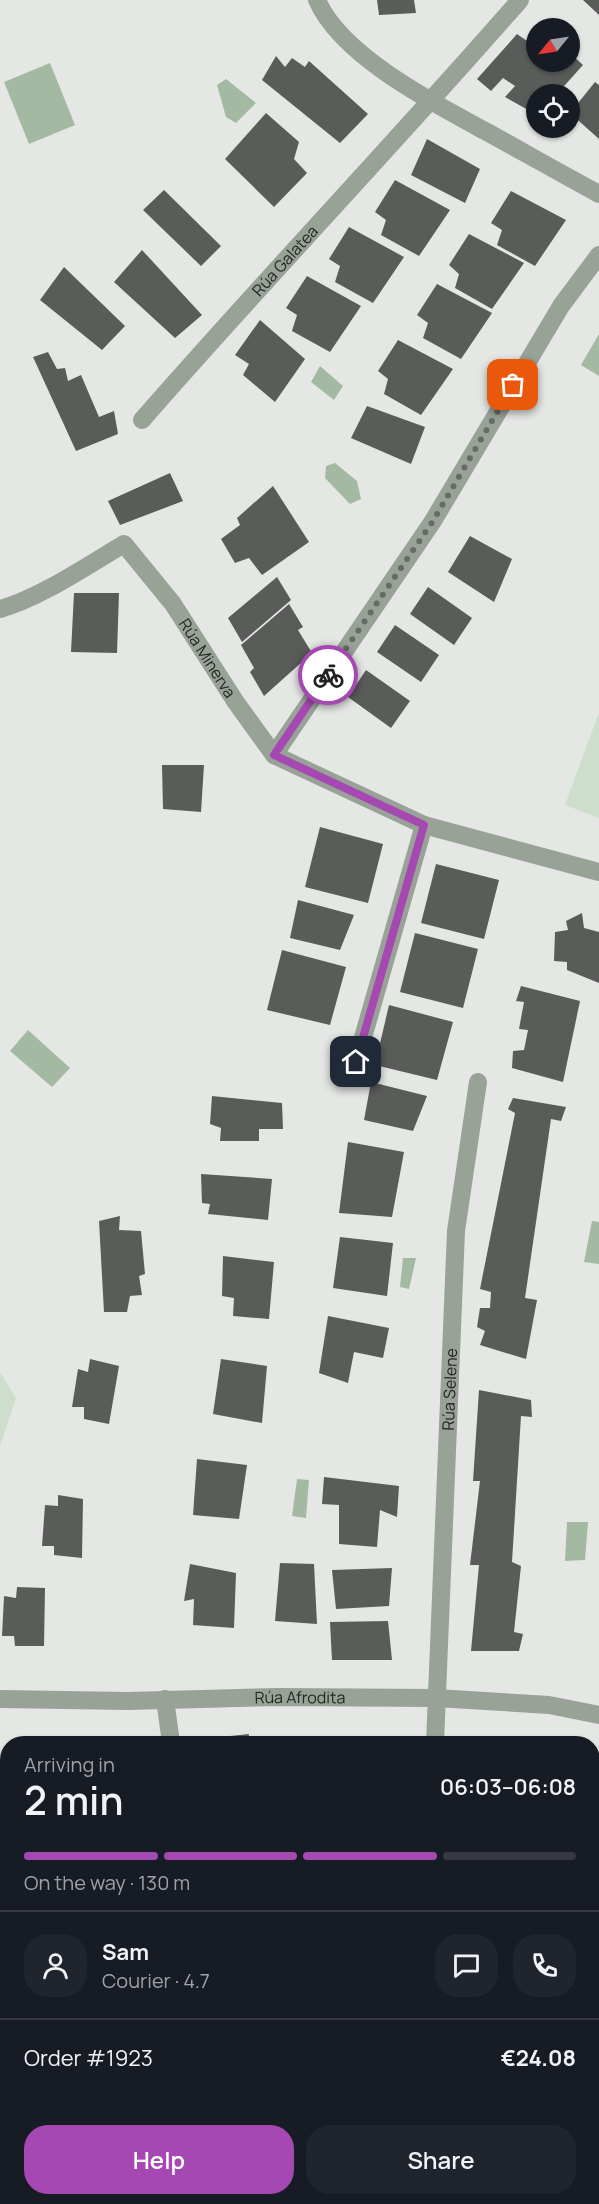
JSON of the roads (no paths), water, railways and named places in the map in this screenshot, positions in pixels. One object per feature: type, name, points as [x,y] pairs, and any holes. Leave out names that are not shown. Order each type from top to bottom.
[{"type":"street","points":[[317,0],[345,39],[387,73],[431,101],[599,194]]},
{"type":"street","name":"Rúa Galatea","points":[[142,420],[243,304],[431,101],[520,0]]},
{"type":"street","points":[[274,755],[433,521],[561,306],[599,255]]},
{"type":"street","name":"Rúa Minerva","points":[[0,609],[13,605],[78,572],[124,544],[173,604],[235,701],[274,755],[424,825],[599,872]]},
{"type":"street","points":[[356,1062],[424,825]]},
{"type":"street","name":"Rúa Selene","points":[[435,1736],[456,1231],[478,1082]]},
{"type":"street","name":"Rúa Afrodita","points":[[0,1698],[436,1698],[549,1705],[599,1715]]},
{"type":"street","points":[[165,1699],[170,1736]]}]
